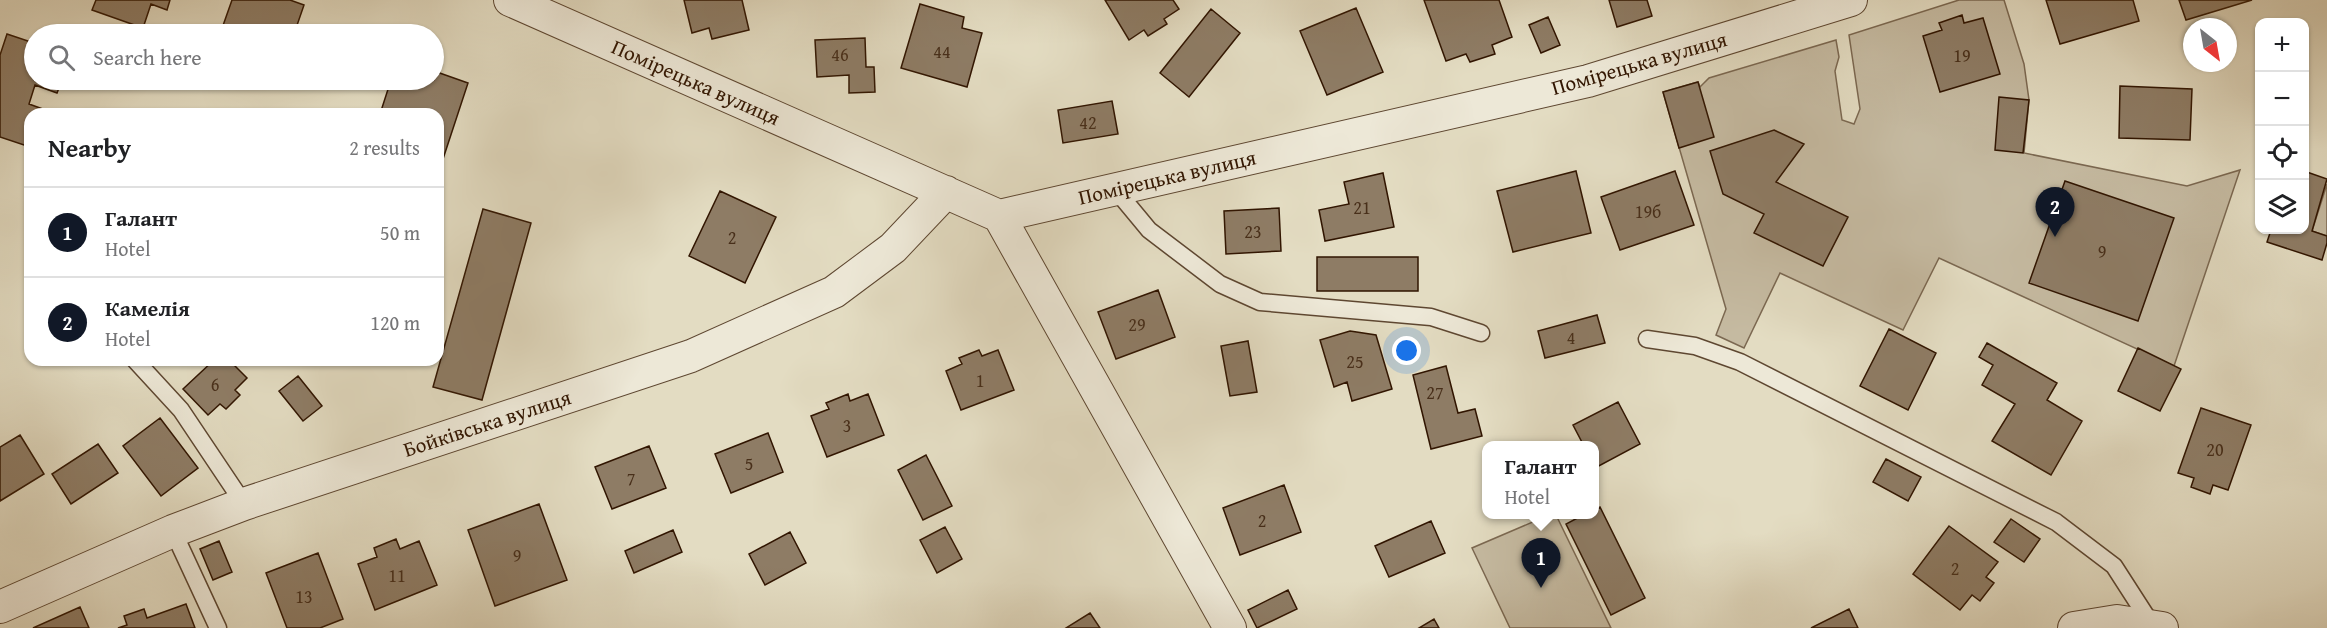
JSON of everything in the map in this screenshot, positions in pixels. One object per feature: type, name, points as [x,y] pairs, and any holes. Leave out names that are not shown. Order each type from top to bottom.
[{"type":"street","name":"Помірецька вулиця","points":[[510,0],[999,216],[1588,81],[1851,0]]},
{"type":"street","name":"Бойківська вулиця","points":[[0,607],[173,531],[244,504],[701,351],[834,292],[893,248],[946,192]]},
{"type":"street","points":[[999,216],[1230,628]]},
{"type":"street","points":[[2074,628],[2117,621],[2157,627]]},
{"type":"lane","points":[[1115,189],[1149,230],[1220,284],[1260,302],[1431,317],[1481,333]]},
{"type":"lane","points":[[1647,339],[1695,346],[1740,362],[2056,522],[2114,566],[2157,627]]},
{"type":"lane","points":[[141,366],[181,410],[244,504]]},
{"type":"lane","points":[[173,531],[218,628]]},
{"type":"shaded area","points":[[1959,0],[2004,0],[2024,64],[2029,100],[2024,153],[2187,186],[2240,170],[2174,366],[1939,258],[1903,330],[1780,273],[1744,348],[1716,335],[1726,309],[1663,92],[1698,82],[1700,87],[1709,78],[1836,40],[1839,57],[1835,71],[1842,120],[1854,124],[1860,109],[1849,35]]},
{"type":"shaded area","points":[[2327,184],[2327,236],[2312,231]]},
{"type":"shaded area","points":[[1540,519],[1558,519],[1611,628],[1510,628],[1472,548]]},
{"type":"building","points":[[96,0],[170,0],[167,10],[151,4],[144,24],[132,24],[92,10]]},
{"type":"building","points":[[232,0],[290,0],[304,5],[297,24],[224,24]]},
{"type":"building","points":[[684,0],[742,0],[749,30],[712,39],[709,28],[692,33]]},
{"type":"building","points":[[1105,0],[1173,0],[1179,9],[1164,19],[1167,24],[1148,36],[1144,30],[1129,40]]},
{"type":"building","points":[[1424,0],[1499,0],[1512,37],[1492,45],[1495,54],[1470,62],[1466,54],[1446,61]]},
{"type":"building","points":[[1609,0],[1647,0],[1652,16],[1617,27]]},
{"type":"building","points":[[2046,0],[2133,0],[2139,21],[2060,44]]},
{"type":"building","points":[[2179,0],[2252,0],[2193,18],[2185,18]]},
{"type":"building","points":[[920,4],[964,17],[962,28],[982,33],[967,87],[901,68]]},
{"type":"building","points":[[1356,8],[1383,72],[1327,95],[1300,31]]},
{"type":"building","points":[[1211,9],[1240,33],[1189,97],[1160,73]]},
{"type":"building","points":[[1962,15],[1964,23],[1983,18],[2000,74],[1940,92],[1923,36],[1942,30],[1939,23]]},
{"type":"building","points":[[1548,17],[1560,45],[1541,53],[1529,25]]},
{"type":"building","points":[[7,34],[24,40],[24,90],[33,90],[29,104],[40,108],[24,108],[24,145],[0,137],[0,55]]},
{"type":"building","points":[[865,38],[866,67],[874,67],[875,92],[849,93],[849,75],[817,77],[815,40]]},
{"type":"building","points":[[444,75],[468,83],[444,156],[444,108],[382,108],[388,90],[444,90]]},
{"type":"building","points":[[1698,82],[1714,137],[1679,148],[1663,92]]},
{"type":"building","points":[[2120,86],[2192,89],[2190,140],[2119,138]]},
{"type":"building","points":[[1999,97],[2029,100],[2023,153],[1995,150]]},
{"type":"building","points":[[1112,101],[1118,134],[1063,143],[1058,110]]},
{"type":"building","points":[[1774,130],[1804,144],[1776,182],[1848,217],[1823,266],[1754,233],[1764,214],[1723,194],[1710,151]]},
{"type":"building","points":[[1576,171],[1591,233],[1513,252],[1497,191]]},
{"type":"building","points":[[1675,171],[1694,225],[1620,250],[1601,197]]},
{"type":"building","points":[[1383,173],[1394,227],[1325,241],[1319,210],[1349,204],[1344,182]]},
{"type":"building","points":[[2309,173],[2327,179],[2312,231],[2327,236],[2322,260],[2267,242],[2270,234],[2309,234]]},
{"type":"building","points":[[2065,181],[2174,218],[2138,321],[2029,283]]},
{"type":"building","points":[[720,191],[776,217],[745,283],[689,256]]},
{"type":"building","points":[[1279,208],[1281,251],[1226,254],[1224,211]]},
{"type":"building","points":[[483,209],[531,223],[482,400],[433,387],[439,366],[444,366],[444,348]]},
{"type":"building","points":[[1317,257],[1418,257],[1418,291],[1317,291]]},
{"type":"building","points":[[1158,290],[1175,337],[1116,359],[1098,312]]},
{"type":"building","points":[[1597,315],[1605,343],[1545,358],[1538,331]]},
{"type":"building","points":[[1889,329],[1936,353],[1908,410],[1860,386]]},
{"type":"building","points":[[1350,331],[1376,335],[1392,389],[1352,401],[1347,382],[1334,387],[1320,340]]},
{"type":"building","points":[[1248,341],[1257,392],[1230,396],[1221,346]]},
{"type":"building","points":[[1987,343],[2057,383],[2047,400],[2082,421],[2051,475],[1992,441],[2015,404],[1982,385],[1993,365],[1979,357]]},
{"type":"building","points":[[2138,348],[2181,369],[2160,411],[2118,391]]},
{"type":"building","points":[[979,350],[982,356],[998,350],[1014,390],[961,410],[946,371],[962,364],[959,358]]},
{"type":"building","points":[[208,366],[235,366],[247,378],[235,390],[240,395],[226,409],[220,404],[208,415],[183,389]]},
{"type":"building","points":[[1446,366],[1458,413],[1475,409],[1482,436],[1431,449],[1413,375]]},
{"type":"building","points":[[298,376],[322,406],[303,421],[279,391]]},
{"type":"building","points":[[848,394],[850,401],[868,394],[884,435],[827,457],[811,416],[829,409],[826,403]]},
{"type":"building","points":[[1618,402],[1640,444],[1599,466],[1599,441],[1581,441],[1573,425]]},
{"type":"building","points":[[2201,408],[2251,425],[2228,490],[2213,485],[2210,494],[2191,487],[2194,478],[2178,473]]},
{"type":"building","points":[[160,418],[198,468],[161,496],[123,446]]},
{"type":"building","points":[[768,433],[783,472],[731,493],[715,454]]},
{"type":"building","points":[[20,435],[44,474],[0,501],[0,447]]},
{"type":"building","points":[[98,444],[118,473],[71,504],[52,474]]},
{"type":"building","points":[[649,446],[666,488],[612,509],[595,467]]},
{"type":"building","points":[[926,455],[952,506],[923,520],[898,470]]},
{"type":"building","points":[[1886,459],[1921,477],[1908,501],[1873,482]]},
{"type":"building","points":[[1284,485],[1301,532],[1240,555],[1223,508]]},
{"type":"building","points":[[539,504],[567,580],[495,606],[468,530]]},
{"type":"building","points":[[1599,508],[1645,598],[1611,615],[1566,524],[1576,519],[1599,519]]},
{"type":"building","points":[[2011,519],[2040,539],[2024,562],[1994,542]]},
{"type":"building","points":[[1431,521],[1445,553],[1389,577],[1375,546]]},
{"type":"building","points":[[1949,526],[1998,562],[1986,577],[1994,583],[1980,601],[1972,595],[1960,610],[1913,574]]},
{"type":"building","points":[[945,527],[962,559],[937,573],[920,540]]},
{"type":"building","points":[[673,530],[682,552],[634,573],[625,551]]},
{"type":"building","points":[[790,532],[806,563],[765,585],[749,554]]},
{"type":"building","points":[[396,539],[400,549],[419,541],[437,585],[375,610],[358,564],[377,557],[374,548]]},
{"type":"building","points":[[219,541],[232,572],[213,580],[200,549]]},
{"type":"building","points":[[318,553],[343,619],[320,628],[287,628],[266,573]]},
{"type":"building","points":[[1288,590],[1297,609],[1257,628],[1248,610]]},
{"type":"building","points":[[186,604],[195,628],[118,628],[127,625],[124,616],[144,609],[147,618]]},
{"type":"building","points":[[80,607],[89,628],[33,628]]},
{"type":"building","points":[[1849,609],[1858,628],[1811,628]]},
{"type":"building","points":[[1090,613],[1100,628],[1066,628]]},
{"type":"building","points":[[1434,619],[1439,628],[1419,628]]},
{"type":"place","name":"Камелія","points":[[2055,237]]},
{"type":"place","name":"Галант","points":[[1541,588]]}]
